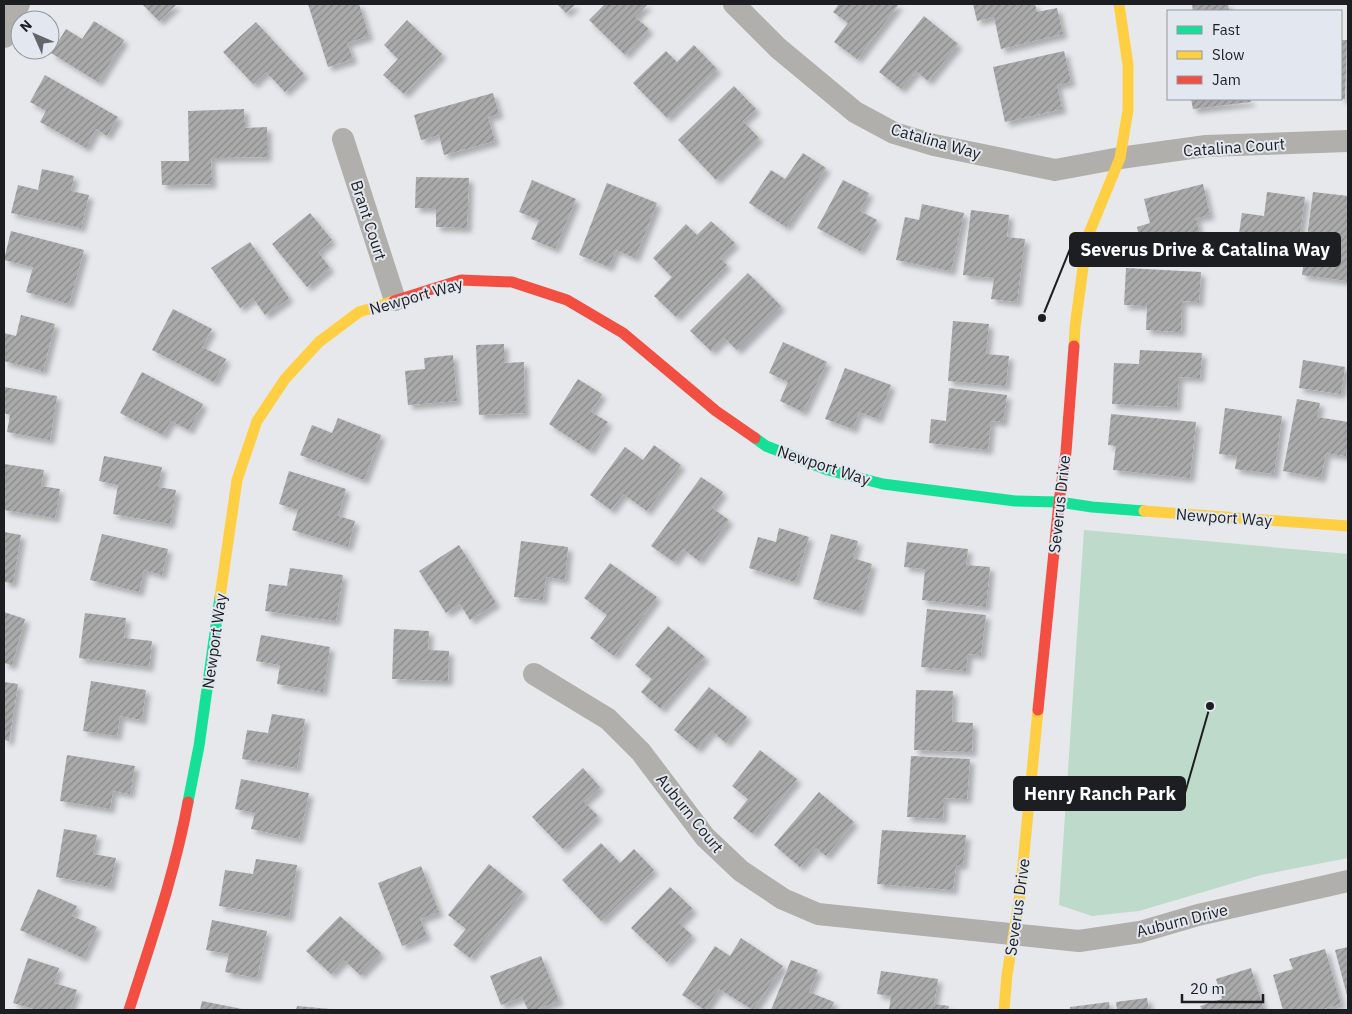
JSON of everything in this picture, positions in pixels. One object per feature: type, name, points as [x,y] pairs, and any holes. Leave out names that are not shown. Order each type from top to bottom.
[{"type":"street","points":[[4,37],[10,20],[19,4]]},
{"type":"street","name":"Catalina Way","points":[[734,4],[778,48],[855,112],[894,133],[934,145],[1055,170],[1120,158]]},
{"type":"street","name":"Severus Drive","points":[[1004,1010],[1006,975],[1020,894],[1059,502],[1066,452],[1075,327],[1087,238],[1120,158],[1128,110],[1128,65],[1118,4]]},
{"type":"street","name":"Brant Court","points":[[343,139],[395,300]]},
{"type":"street","name":"Catalina Court","points":[[1120,158],[1206,146],[1348,141]]},
{"type":"street","name":"Newport Way","points":[[129,1010],[166,895],[183,830],[199,746],[237,480],[257,421],[285,379],[319,342],[359,312],[462,280],[512,282],[567,300],[623,333],[716,411],[766,446],[828,470],[883,484],[1015,501],[1059,502],[1092,507],[1348,526]]},
{"type":"street","name":"Auburn Court","points":[[534,674],[608,719],[642,752],[705,837],[741,871],[783,899],[818,914],[1014,934]]},
{"type":"street","name":"Auburn Drive","points":[[1014,934],[1080,941],[1140,932],[1198,916],[1348,881]]},
{"type":"green space","points":[[1084,530],[1348,554],[1348,858],[1261,875],[1139,911],[1092,916],[1059,905]]},
{"type":"building","points":[[142,4],[177,4],[159,21]]},
{"type":"building","points":[[308,4],[359,4],[369,36],[347,43],[353,59],[328,67]]},
{"type":"building","points":[[557,4],[576,4],[566,13]]},
{"type":"building","points":[[605,4],[648,4],[635,17],[649,29],[625,55],[589,20]]},
{"type":"building","points":[[839,4],[899,4],[857,59],[834,42],[848,23],[833,12]]},
{"type":"building","points":[[973,4],[1035,4],[1037,12],[1057,8],[1063,34],[1001,49],[994,17],[977,21]]},
{"type":"building","points":[[1192,4],[1228,4],[1229,10],[1193,10]]},
{"type":"building","points":[[924,16],[958,44],[928,81],[916,71],[901,89],[879,72]]},
{"type":"building","points":[[407,20],[442,54],[404,94],[383,75],[398,59],[384,45]]},
{"type":"building","points":[[94,21],[124,40],[98,82],[60,59],[60,39],[66,29],[82,39]]},
{"type":"building","points":[[256,22],[304,74],[285,92],[266,72],[253,84],[223,52]]},
{"type":"building","points":[[1342,40],[1347,40],[1345,99],[1342,99]]},
{"type":"building","points":[[694,45],[717,69],[667,118],[633,83],[666,51],[677,62]]},
{"type":"building","points":[[1064,51],[1071,82],[1057,85],[1062,109],[1005,122],[993,67]]},
{"type":"building","points":[[45,75],[118,117],[107,136],[96,129],[86,148],[40,122],[46,111],[30,102]]},
{"type":"building","points":[[734,86],[756,109],[743,121],[759,138],[716,180],[678,140]]},
{"type":"building","points":[[493,93],[499,114],[488,117],[495,141],[444,155],[439,135],[421,140],[414,115]]},
{"type":"building","points":[[1191,100],[1250,100],[1251,102],[1193,109]]},
{"type":"building","points":[[244,109],[245,128],[267,127],[267,157],[211,158],[212,184],[162,185],[161,161],[189,161],[188,111]]},
{"type":"building","points":[[803,153],[826,168],[786,227],[749,203],[771,170],[785,179]]},
{"type":"building","points":[[42,169],[74,176],[71,191],[89,195],[81,228],[11,213],[18,185],[38,190]]},
{"type":"building","points":[[416,177],[469,178],[467,228],[436,227],[436,208],[415,208]]},
{"type":"building","points":[[532,180],[576,199],[555,249],[531,239],[539,220],[519,212]]},
{"type":"building","points":[[843,180],[869,193],[860,211],[877,220],[860,251],[817,228]]},
{"type":"building","points":[[607,183],[657,203],[635,258],[616,250],[609,267],[579,255]]},
{"type":"building","points":[[1203,184],[1210,215],[1196,218],[1202,243],[1144,257],[1137,227],[1150,223],[1144,199]]},
{"type":"building","points":[[1267,192],[1305,197],[1297,255],[1237,247],[1242,213],[1264,216]]},
{"type":"building","points":[[1313,192],[1348,196],[1348,281],[1302,275]]},
{"type":"building","points":[[922,204],[964,213],[951,271],[896,260],[905,217],[919,220]]},
{"type":"building","points":[[971,210],[1009,215],[1007,237],[1025,239],[1017,302],[991,299],[994,278],[963,275]]},
{"type":"building","points":[[310,213],[332,240],[318,252],[330,268],[307,287],[272,244]]},
{"type":"building","points":[[711,221],[735,243],[720,258],[727,265],[676,317],[654,296],[672,277],[653,258],[686,224],[697,235]]},
{"type":"building","points":[[11,231],[84,250],[69,304],[26,292],[33,267],[4,260]]},
{"type":"building","points":[[250,242],[289,298],[265,315],[253,298],[240,308],[211,268]]},
{"type":"building","points":[[1126,268],[1201,272],[1199,302],[1182,301],[1181,332],[1146,330],[1147,306],[1124,305]]},
{"type":"building","points":[[748,273],[781,306],[737,350],[724,338],[711,351],[690,331]]},
{"type":"building","points":[[173,309],[212,329],[202,347],[226,359],[214,382],[152,350]]},
{"type":"building","points":[[21,315],[55,324],[43,371],[4,361],[4,333],[16,336]]},
{"type":"building","points":[[953,321],[989,324],[986,354],[1009,356],[1006,386],[948,381]]},
{"type":"building","points":[[783,342],[827,362],[803,412],[780,401],[788,382],[769,373]]},
{"type":"building","points":[[504,344],[504,363],[524,362],[525,413],[479,415],[476,345]]},
{"type":"building","points":[[1140,350],[1202,353],[1200,378],[1179,377],[1177,407],[1112,404],[1114,363],[1139,364]]},
{"type":"building","points":[[453,355],[457,401],[408,405],[405,371],[425,369],[424,358]]},
{"type":"building","points":[[1303,360],[1345,367],[1341,394],[1299,388]]},
{"type":"building","points":[[845,368],[891,385],[878,419],[859,412],[853,429],[825,419]]},
{"type":"building","points":[[142,372],[203,404],[189,430],[171,421],[163,435],[120,413]]},
{"type":"building","points":[[578,379],[602,394],[591,412],[608,422],[590,451],[549,424]]},
{"type":"building","points":[[4,387],[57,396],[50,440],[7,432],[10,415],[4,413]]},
{"type":"building","points":[[949,388],[1007,395],[1003,422],[991,421],[988,450],[929,443],[931,419],[946,421]]},
{"type":"building","points":[[1297,399],[1320,403],[1317,417],[1348,422],[1346,456],[1326,453],[1321,478],[1283,471]]},
{"type":"building","points":[[1225,408],[1282,416],[1274,474],[1235,469],[1237,456],[1219,454]]},
{"type":"building","points":[[1111,414],[1196,422],[1190,478],[1113,470],[1116,446],[1108,445]]},
{"type":"building","points":[[338,418],[381,435],[364,480],[300,455],[312,425],[332,433]]},
{"type":"building","points":[[654,445],[681,465],[647,511],[623,494],[611,510],[590,495],[625,447],[643,460]]},
{"type":"building","points":[[104,456],[162,467],[158,487],[176,490],[170,524],[113,514],[118,485],[99,481]]},
{"type":"building","points":[[4,464],[44,470],[41,486],[60,489],[55,518],[4,510]]},
{"type":"building","points":[[289,471],[346,489],[338,516],[355,521],[348,547],[292,530],[298,510],[279,504]]},
{"type":"building","points":[[701,477],[723,492],[712,508],[729,520],[699,561],[683,549],[674,562],[651,546]]},
{"type":"building","points":[[779,528],[809,537],[795,582],[749,568],[758,537],[776,542]]},
{"type":"building","points":[[4,532],[21,535],[13,583],[4,582]]},
{"type":"building","points":[[102,534],[168,549],[162,575],[144,570],[139,592],[90,580]]},
{"type":"building","points":[[831,534],[858,541],[853,558],[872,564],[859,611],[813,599]]},
{"type":"building","points":[[521,541],[568,547],[565,580],[546,577],[543,600],[514,597]]},
{"type":"building","points":[[907,542],[968,549],[966,565],[990,567],[986,607],[922,600],[925,569],[904,567]]},
{"type":"building","points":[[459,545],[496,603],[470,620],[460,604],[446,613],[419,571]]},
{"type":"building","points":[[610,563],[657,597],[614,656],[590,638],[607,615],[584,598]]},
{"type":"building","points":[[290,568],[343,575],[336,621],[265,611],[269,584],[287,586]]},
{"type":"building","points":[[927,609],[986,615],[981,655],[968,654],[966,671],[921,667]]},
{"type":"building","points":[[4,612],[25,619],[12,665],[4,663]]},
{"type":"building","points":[[85,613],[126,618],[124,638],[152,641],[149,667],[79,658]]},
{"type":"building","points":[[668,626],[705,657],[661,709],[641,692],[652,679],[635,665]]},
{"type":"building","points":[[394,629],[429,631],[428,650],[449,651],[448,681],[392,679]]},
{"type":"building","points":[[261,635],[330,647],[323,692],[277,684],[280,665],[256,661]]},
{"type":"building","points":[[91,681],[146,690],[142,720],[120,716],[117,736],[83,731]]},
{"type":"building","points":[[4,682],[18,684],[9,741],[4,740]]},
{"type":"building","points":[[709,687],[747,717],[726,743],[712,731],[697,749],[674,730]]},
{"type":"building","points":[[916,690],[953,691],[952,722],[973,723],[972,752],[914,750]]},
{"type":"building","points":[[272,714],[305,719],[297,768],[242,759],[247,730],[268,733]]},
{"type":"building","points":[[760,750],[797,779],[753,834],[733,818],[748,799],[732,786]]},
{"type":"building","points":[[67,755],[135,766],[130,794],[113,791],[110,809],[60,801]]},
{"type":"building","points":[[911,756],[970,759],[967,799],[944,798],[943,819],[907,817]]},
{"type":"building","points":[[583,768],[600,787],[584,802],[598,816],[563,849],[532,817]]},
{"type":"building","points":[[241,779],[309,793],[299,839],[251,829],[255,813],[235,809]]},
{"type":"building","points":[[819,792],[854,822],[826,856],[816,848],[800,867],[774,845]]},
{"type":"building","points":[[64,829],[97,835],[93,854],[116,858],[110,887],[56,877]]},
{"type":"building","points":[[882,830],[966,835],[963,865],[956,865],[953,890],[877,884]]},
{"type":"building","points":[[601,843],[620,863],[634,849],[654,870],[601,921],[562,880]]},
{"type":"building","points":[[256,859],[297,865],[289,917],[219,906],[225,870],[253,874]]},
{"type":"building","points":[[489,864],[523,892],[470,958],[453,945],[466,929],[448,915]]},
{"type":"building","points":[[421,866],[439,912],[420,919],[427,936],[402,946],[378,883]]},
{"type":"building","points":[[670,887],[693,909],[679,923],[692,935],[667,962],[631,928]]},
{"type":"building","points":[[38,889],[77,906],[72,916],[97,927],[83,958],[20,930]]},
{"type":"building","points":[[340,916],[381,953],[360,975],[344,960],[331,974],[306,951]]},
{"type":"building","points":[[212,920],[267,931],[257,978],[225,972],[229,954],[206,950]]},
{"type":"building","points":[[741,938],[783,966],[753,1010],[719,989],[705,1010],[682,995],[715,946],[730,956]]},
{"type":"building","points":[[1348,947],[1348,999],[1335,950]]},
{"type":"building","points":[[1325,949],[1341,1004],[1320,1010],[1283,1010],[1273,975],[1293,969],[1289,959]]},
{"type":"building","points":[[541,956],[559,1001],[535,1010],[528,1010],[522,997],[501,1005],[490,976]]},
{"type":"building","points":[[28,958],[59,968],[54,983],[77,990],[70,1010],[37,1010],[13,1003]]},
{"type":"building","points":[[791,960],[818,970],[809,992],[834,1002],[830,1010],[771,1010]]},
{"type":"building","points":[[1251,968],[1264,1010],[1202,1010],[1200,1006],[1222,999],[1216,979]]},
{"type":"building","points":[[881,971],[938,979],[934,1004],[949,1006],[948,1010],[889,1010],[891,996],[877,994]]},
{"type":"building","points":[[1147,998],[1149,1010],[1117,1010],[1116,1002]]},
{"type":"building","points":[[202,1001],[242,1009],[242,1010],[200,1010]]},
{"type":"building","points":[[1109,1002],[1110,1010],[1070,1010],[1070,1007]]},
{"type":"building","points":[[297,1006],[330,1009],[330,1010],[296,1010]]},
{"type":"traffic: fast","points":[[755,438],[766,446],[828,470],[883,484],[1015,501],[1059,502],[1144,511]]},
{"type":"traffic: fast","points":[[188,802],[199,746],[220,597]]},
{"type":"traffic: slow","points":[[1074,346],[1087,238],[1120,158],[1128,110],[1128,65],[1119,4]]},
{"type":"traffic: slow","points":[[220,597],[237,480],[257,421],[285,379],[319,342],[359,312],[394,301]]},
{"type":"traffic: slow","points":[[1144,511],[1348,526]]},
{"type":"traffic: slow","points":[[1004,1010],[1007,975],[1020,895],[1038,710]]},
{"type":"traffic: jam","points":[[394,301],[461,280],[512,282],[567,300],[623,333],[716,411],[755,438]]},
{"type":"traffic: jam","points":[[1038,710],[1059,502],[1066,452],[1074,346]]},
{"type":"traffic: jam","points":[[129,1010],[169,881],[188,802]]},
{"type":"place","name":"Severus Drive & Catalina Way","points":[[1042,318]]},
{"type":"place","name":"Henry Ranch Park","points":[[1210,706]]}]
